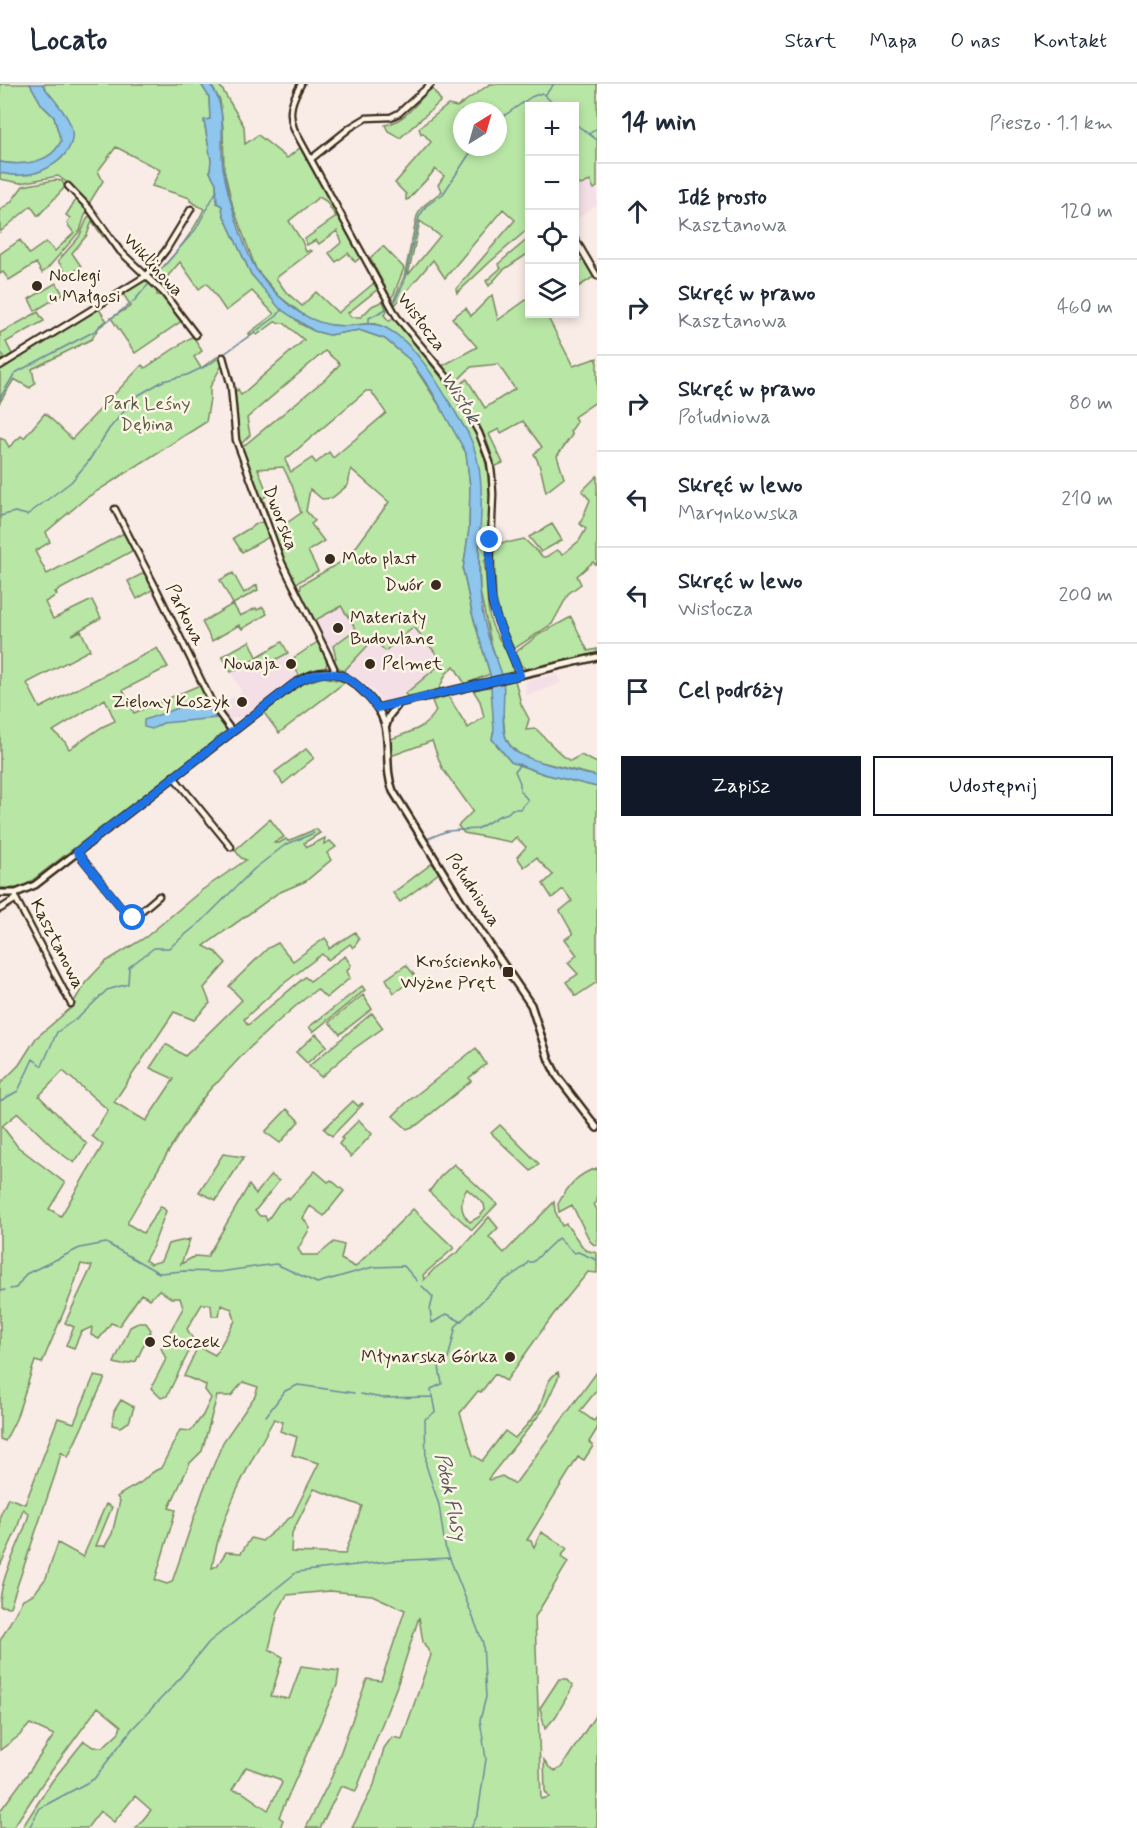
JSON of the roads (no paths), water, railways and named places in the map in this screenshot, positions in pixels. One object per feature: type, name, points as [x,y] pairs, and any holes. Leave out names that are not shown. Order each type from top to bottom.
[{"type":"street","name":"Wisłocza","points":[[302,84],[293,100],[290,120],[397,317],[458,394],[479,433],[490,462],[493,494],[490,571],[492,603],[520,675]]},
{"type":"street","points":[[311,159],[366,118],[391,117],[399,113],[431,84]]},
{"type":"street","name":"Wiklinowa","points":[[68,186],[89,207],[120,251],[150,278],[196,335]]},
{"type":"street","points":[[0,366],[150,278],[191,209]]},
{"type":"street","points":[[579,245],[597,276]]},
{"type":"street","name":"Dworska","points":[[222,357],[231,386],[236,440],[272,539],[334,668],[333,673]]},
{"type":"street","name":"Parkowa","points":[[115,509],[158,590],[214,707],[232,731]]},
{"type":"street","points":[[378,710],[597,657]]},
{"type":"street","name":"Kasztanowa","points":[[0,893],[16,896],[35,885],[173,776],[306,677],[319,673],[333,673]]},
{"type":"street","name":"Południowa","points":[[333,673],[352,682],[378,710],[385,727],[389,782],[393,791],[469,914],[531,1005],[549,1060],[557,1076],[597,1128]]},
{"type":"street","points":[[385,727],[397,706]]},
{"type":"street","points":[[173,776],[231,847]]},
{"type":"street","points":[[77,852],[129,917],[133,918],[159,896]]},
{"type":"street","points":[[0,909],[16,896]]},
{"type":"street","name":"Kasztanowa","points":[[16,896],[71,1004]]},
{"type":"water","points":[[30,84],[42,84],[66,115],[71,126],[70,145],[59,160],[42,171],[20,175],[0,173],[0,162],[17,164],[35,162],[50,155],[61,141],[54,117],[42,105]]},
{"type":"water","points":[[201,84],[210,84],[216,94],[221,114],[225,179],[242,237],[258,272],[275,292],[295,310],[306,316],[330,325],[382,326],[400,338],[423,362],[468,433],[480,471],[481,605],[487,632],[501,671],[506,738],[513,749],[524,756],[597,776],[597,787],[544,774],[511,762],[492,739],[494,730],[490,674],[472,613],[463,570],[469,529],[470,486],[466,453],[431,390],[410,360],[385,339],[359,330],[329,335],[314,331],[280,309],[251,274],[223,214],[222,206],[217,203],[216,183],[210,172],[211,160],[204,120],[210,119],[209,97]]},
{"type":"water","points":[[198,701],[204,701],[216,718],[163,723],[152,729],[144,727],[144,720]]},
{"type":"waterway","points":[[545,95],[554,84]]},
{"type":"waterway","points":[[507,114],[531,97],[542,93],[552,102]]},
{"type":"waterway","points":[[579,127],[597,140]]},
{"type":"waterway","points":[[589,134],[597,128]]},
{"type":"waterway","points":[[394,303],[404,283],[419,217],[426,206],[443,194],[468,156]]},
{"type":"waterway","points":[[0,398],[15,373],[93,332],[134,301],[196,229],[217,190]]},
{"type":"waterway","points":[[369,323],[369,318],[388,308]]},
{"type":"waterway","points":[[0,516],[15,512],[27,515],[71,482],[88,462],[109,429],[137,396],[163,381],[187,375],[210,364],[277,316],[282,309]]},
{"type":"waterway","points":[[427,839],[447,831],[477,829],[512,809],[520,809],[528,800],[520,791],[520,783],[515,771],[520,764]]},
{"type":"waterway","points":[[0,1101],[18,1091],[33,1059],[42,1066],[57,1032],[79,1017],[107,990],[128,984],[129,967],[154,948],[169,948],[202,921],[254,869],[285,845],[314,833]]},
{"type":"waterway","points":[[419,842],[430,857]]},
{"type":"waterway","name":"Potok Flusy","points":[[471,1828],[478,1814],[486,1759],[480,1720],[486,1697],[483,1643],[445,1546],[439,1505],[426,1465],[425,1419],[435,1412],[431,1389],[442,1384],[439,1367],[448,1359],[456,1326],[502,1282],[528,1262],[533,1262],[558,1238],[574,1253],[578,1252],[597,1260]]},
{"type":"waterway","points":[[10,1289],[16,1288],[26,1274],[80,1248],[106,1243],[159,1273],[219,1272],[276,1264],[317,1283],[373,1267],[404,1266],[417,1281]]},
{"type":"waterway","points":[[422,1286],[433,1297],[430,1310],[432,1323],[447,1314],[460,1321]]},
{"type":"waterway","points":[[0,1291],[5,1290]]},
{"type":"waterway","points":[[266,1416],[285,1391],[298,1385],[354,1393]]},
{"type":"waterway","points":[[361,1394],[382,1398],[432,1397]]},
{"type":"waterway","points":[[29,1828],[40,1808],[94,1779],[132,1729],[174,1685],[209,1642],[297,1572],[390,1561],[450,1558]]},
{"type":"place","name":"Noclegi u Małgosi","points":[[37,286]]},
{"type":"place","name":"Moto plast","points":[[330,559]]},
{"type":"place","name":"Dwór","points":[[436,585]]},
{"type":"place","name":"Materiały Budowlane","points":[[338,628]]},
{"type":"place","name":"Nowaja","points":[[291,664]]},
{"type":"place","name":"Pelmet","points":[[370,664]]},
{"type":"place","name":"Zielony Koszyk","points":[[242,702]]},
{"type":"place","name":"Krościenko Wyżne Pręt","points":[[508,972]]},
{"type":"place","name":"Stoczek","points":[[150,1342]]},
{"type":"place","name":"Młynarska Górka","points":[[510,1357]]},
{"type":"water label","name":"Wisłok","points":[[460,398]]},
{"type":"park label","name":"Park Leśny Dębina","points":[[147,414]]}]
